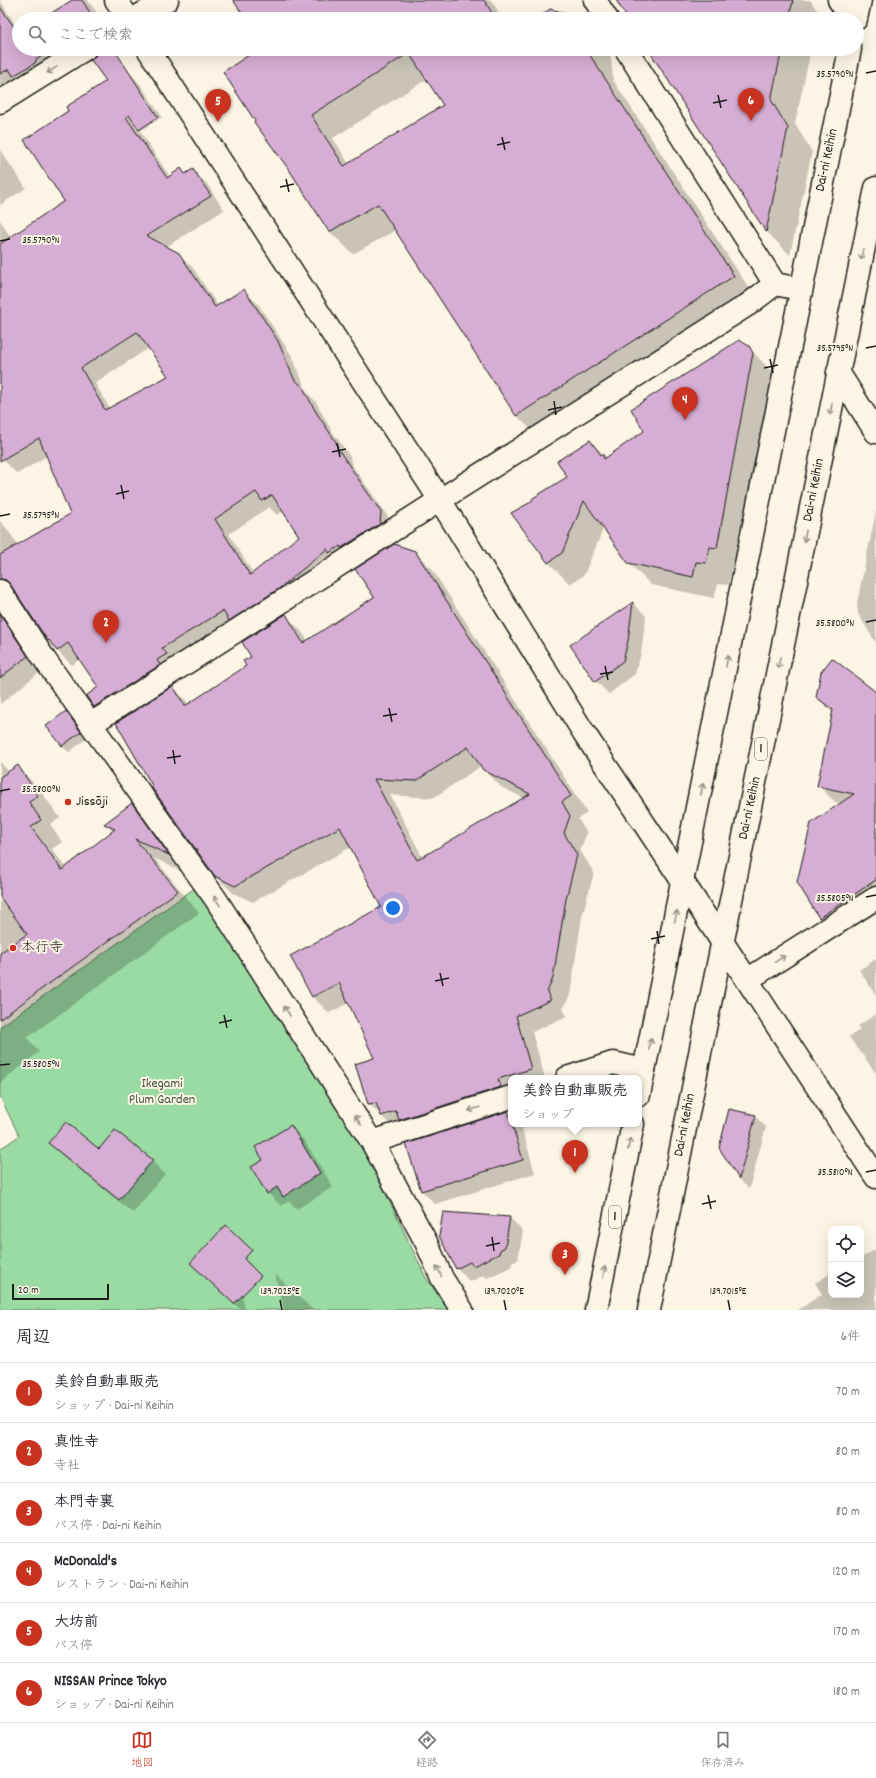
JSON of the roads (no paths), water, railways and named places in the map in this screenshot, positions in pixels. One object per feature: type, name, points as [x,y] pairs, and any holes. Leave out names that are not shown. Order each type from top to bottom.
[{"type":"main road","points":[[116,0],[124,12]]},
{"type":"main road","points":[[146,12],[167,0]]},
{"type":"main road","points":[[595,0],[603,12]]},
{"type":"main road","points":[[839,0],[855,12]]},
{"type":"main road","points":[[0,102],[74,56]]},
{"type":"main road","points":[[153,56],[440,500],[584,733],[876,1177]]},
{"type":"main road","points":[[630,56],[775,284],[800,289]]},
{"type":"main road","name":"Dai-ni Keihin","points":[[642,1080],[683,882],[800,289],[849,56]]},
{"type":"main road","name":"Dai-ni Keihin","points":[[649,1310],[722,942],[876,188]]},
{"type":"main road","points":[[91,724],[749,304],[775,284]]},
{"type":"main road","points":[[838,372],[876,432]]},
{"type":"main road","points":[[0,591],[47,663],[215,898],[372,1142],[426,1242],[456,1308]]},
{"type":"main road","points":[[747,980],[876,898]]},
{"type":"main road","points":[[576,1075],[613,1063],[644,1070]]},
{"type":"main road","points":[[372,1142],[508,1097]]},
{"type":"main road","name":"1","points":[[596,1310],[632,1127]]},
{"type":"place","name":"NISSAN Prince Tokyo","points":[[751,121]]},
{"type":"place","name":"大坊前","points":[[218,122]]},
{"type":"place","name":"McDonald's","points":[[685,420]]},
{"type":"place","name":"真性寺","points":[[106,643]]},
{"type":"place","name":"Jissōji","points":[[68,802]]},
{"type":"place","name":"本行寺","points":[[13,948]]},
{"type":"place","name":"美鈴自動車販売","points":[[575,1173]]},
{"type":"place","name":"本門寺裏","points":[[565,1275]]},
{"type":"park label","name":"Ikegami Plum Garden","points":[[162,1092]]}]
